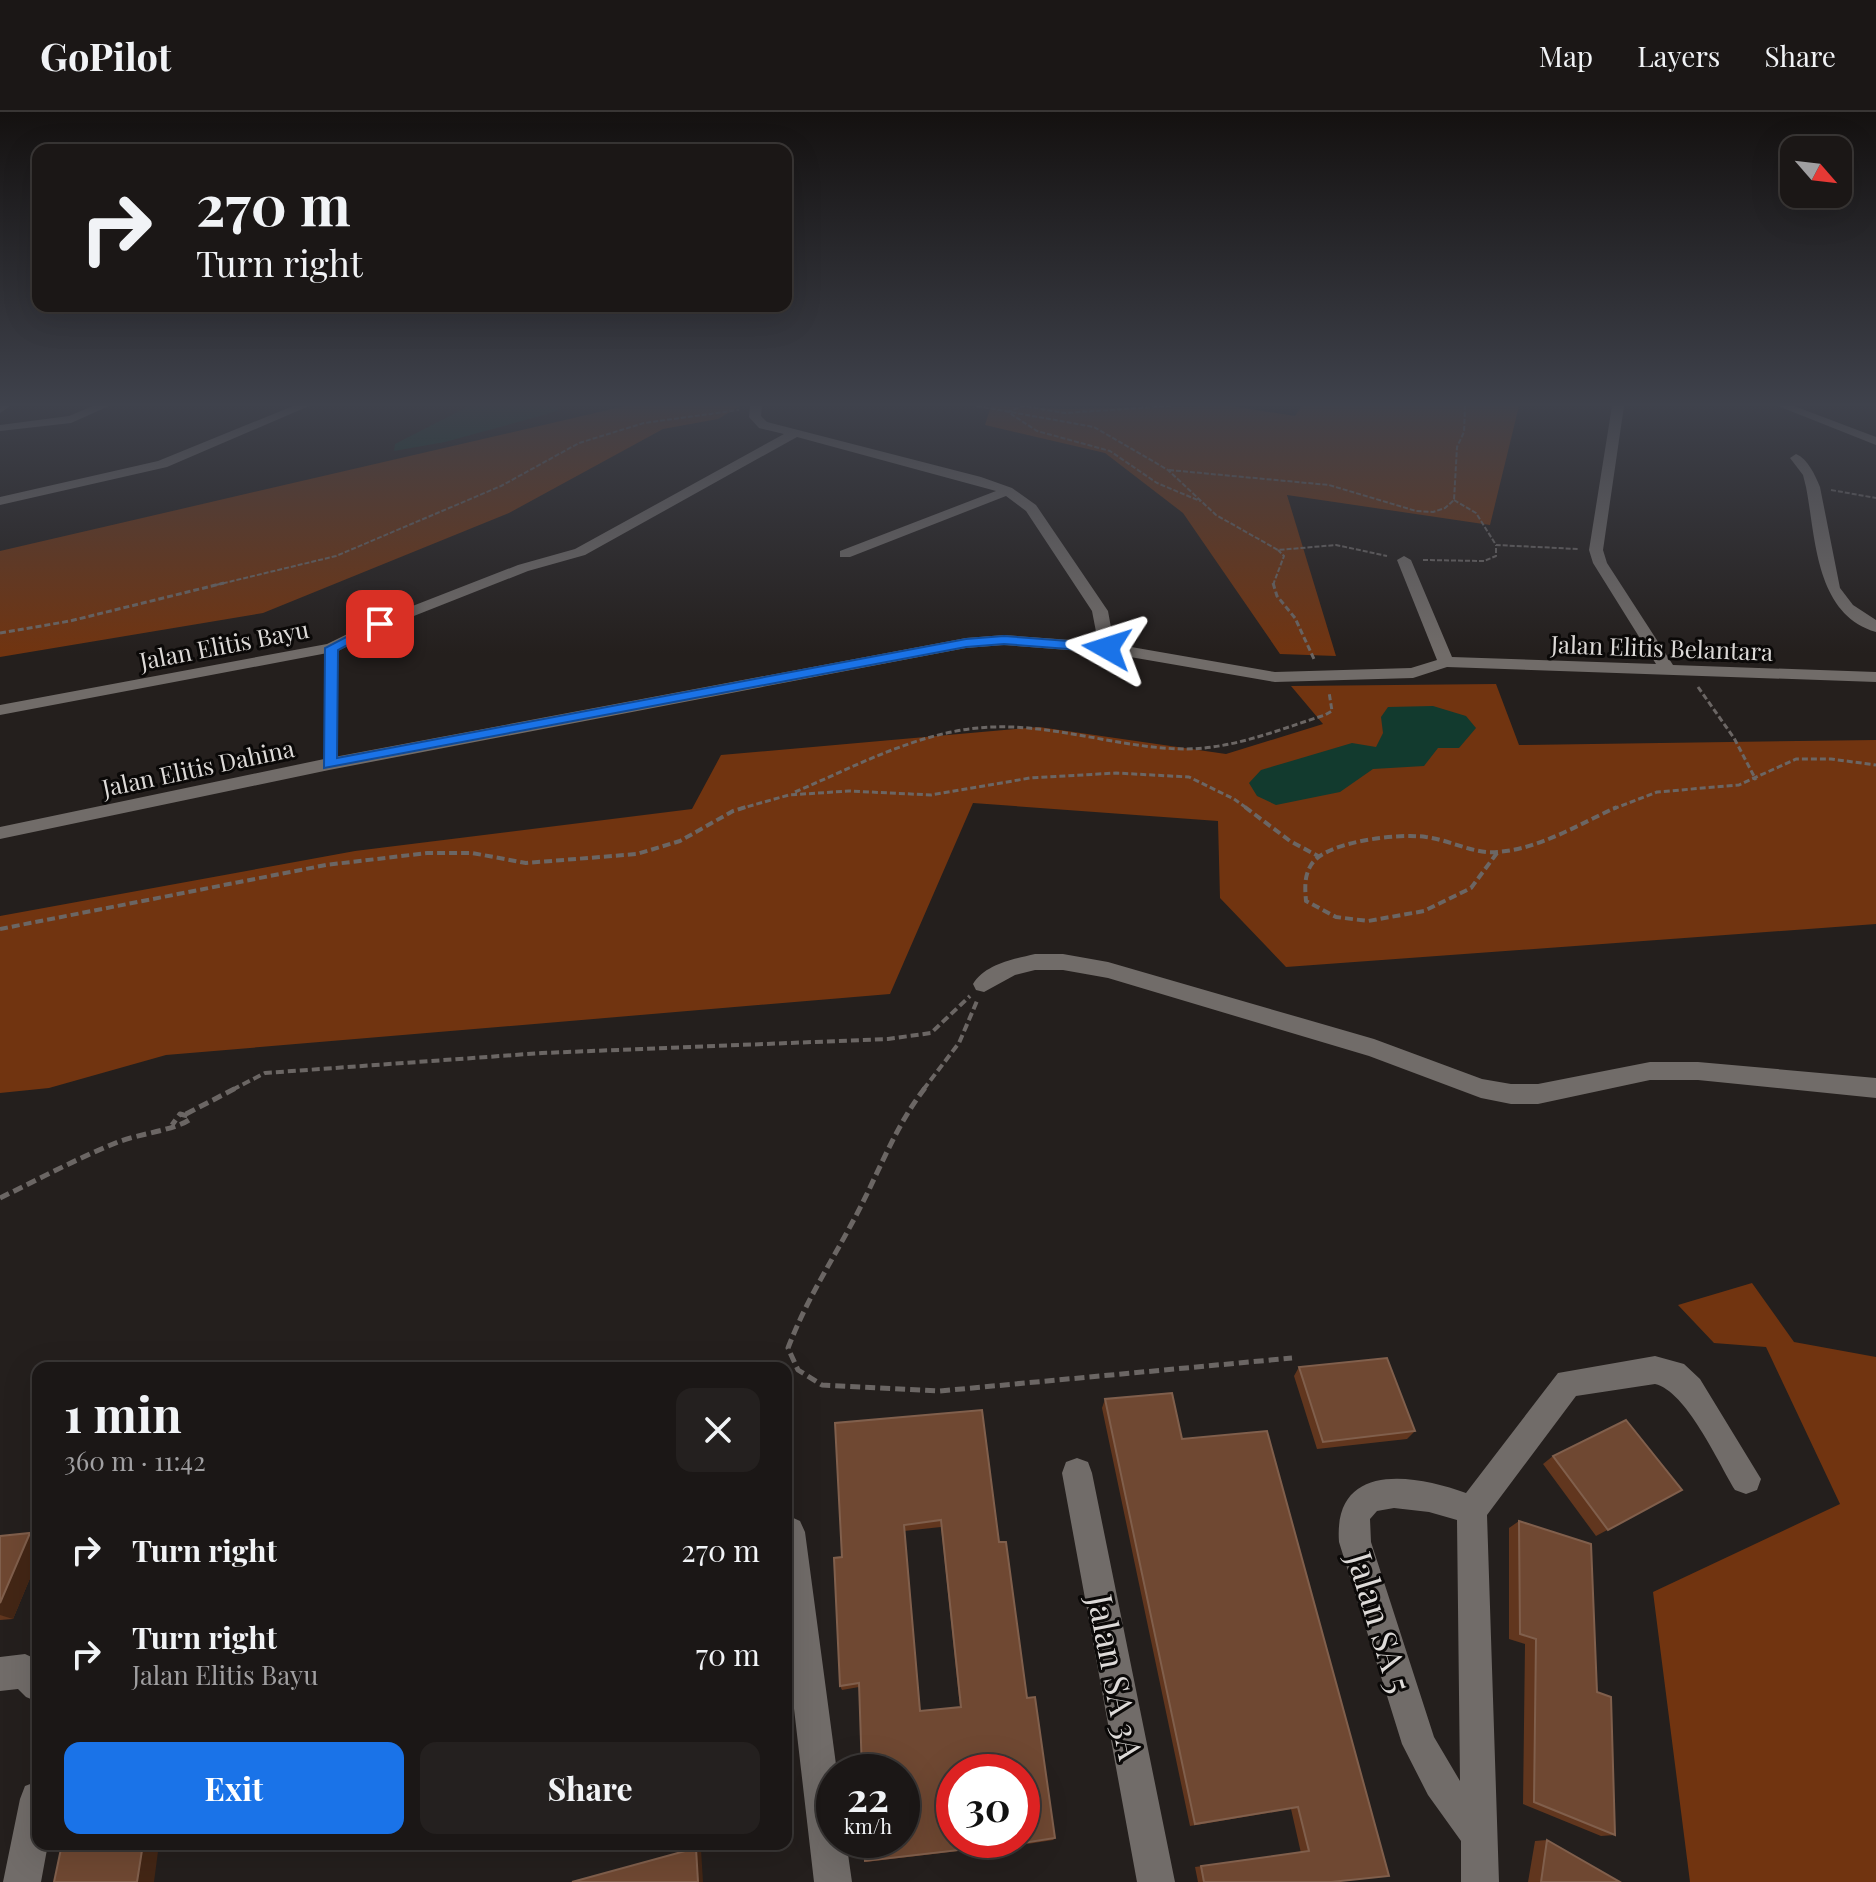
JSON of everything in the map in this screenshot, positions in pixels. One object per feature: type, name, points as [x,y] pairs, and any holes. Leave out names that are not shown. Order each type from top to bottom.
[{"type":"street","points":[[0,501],[54,489]]},
{"type":"street","name":"Jalan Elitis Bayu","points":[[0,710],[332,648],[380,624],[523,568],[580,552],[695,489]]},
{"type":"street","points":[[1000,489],[1031,508],[1100,611],[1107,648]]},
{"type":"street","points":[[1605,489],[1596,550],[1600,563],[1674,672]]},
{"type":"street","points":[[1813,489],[1833,589],[1848,608],[1876,627]]},
{"type":"street","points":[[845,554],[1007,491]]},
{"type":"street","points":[[1404,560],[1446,662]]},
{"type":"street","name":"Jalan Elitis Dahina","points":[[0,833],[329,764],[966,643],[1004,640],[1107,648],[1255,675],[1413,673],[1446,662]]},
{"type":"street","name":"Jalan Elitis Belantara","points":[[1446,662],[1876,677]]},
{"type":"street","points":[[984,984],[1009,968],[1035,962],[1063,962],[1108,970],[1374,1048],[1481,1088],[1511,1094],[1538,1094],[1650,1071],[1698,1071],[1876,1088]]},
{"type":"street","points":[[1480,1882],[1472,1510],[1568,1383],[1655,1370],[1674,1374],[1690,1389],[1746,1479]]},
{"type":"street","name":"Jalan SA 3A","points":[[1077,1473],[1156,1882]]},
{"type":"street","name":"Jalan SA 5","points":[[1472,1510],[1418,1493],[1377,1495],[1365,1501],[1358,1510],[1354,1525],[1355,1542],[1419,1744],[1440,1783],[1480,1837]]},
{"type":"street","points":[[792,1556],[833,1882]]},
{"type":"street","points":[[0,1674],[25,1671],[32,1679]]},
{"type":"street","points":[[22,1882],[32,1830]]},
{"type":"lane","points":[[329,764],[332,648]]},
{"type":"path","points":[[0,633],[85,617],[336,556],[495,489]]},
{"type":"path","points":[[1170,489],[1202,502]]},
{"type":"path","points":[[0,929],[326,865],[427,853],[472,853],[526,863],[637,854],[680,841],[733,811],[789,795],[914,743],[970,730],[1002,726],[1174,749],[1217,747],[1332,711],[1333,702],[1323,676],[1295,618],[1277,596],[1272,582],[1284,556],[1239,531],[1188,489]]},
{"type":"path","points":[[1344,489],[1416,511],[1433,512],[1445,508],[1454,500],[1455,489]]},
{"type":"path","points":[[1822,489],[1876,498]]},
{"type":"path","points":[[1278,550],[1336,545],[1404,560],[1484,561],[1496,556],[1496,545],[1476,513],[1454,500]]},
{"type":"path","points":[[1496,545],[1596,550]]},
{"type":"path","points":[[1674,672],[1710,702],[1756,780]]},
{"type":"path","points":[[1497,853],[1471,888],[1424,911],[1368,921],[1336,917],[1306,901],[1304,877],[1318,856],[1357,841],[1425,836],[1497,853],[1561,836],[1596,815],[1651,794],[1672,789],[1733,786],[1756,780],[1784,762],[1811,758],[1876,765]]},
{"type":"path","points":[[789,795],[849,791],[931,795],[1030,778],[1116,773],[1189,777],[1234,799],[1290,841],[1318,856]]},
{"type":"path","points":[[172,1125],[175,1117],[265,1073],[542,1053],[888,1039],[931,1033],[984,984]]},
{"type":"path","points":[[984,984],[959,1043],[907,1111],[853,1222],[804,1305],[788,1348],[798,1370],[822,1385],[940,1391],[1292,1358]]},
{"type":"path","points":[[0,1198],[132,1137],[185,1124],[189,1120],[186,1114]]},
{"type":"shaded area","points":[[269,489],[554,489],[509,513],[263,613],[0,657],[0,551]]},
{"type":"shaded area","points":[[1151,489],[1499,489],[1490,525],[1287,495],[1336,656],[1280,654],[1183,513]]},
{"type":"shaded area","points":[[1496,684],[1519,745],[1876,740],[1876,924],[1286,967],[1220,898],[1218,821],[973,803],[890,994],[166,1055],[49,1088],[0,1093],[0,916],[355,851],[692,809],[721,755],[1039,727],[1226,754],[1323,724],[1291,686]]},
{"type":"shaded area","points":[[1433,706],[1466,716],[1476,728],[1459,748],[1438,748],[1424,766],[1373,769],[1340,792],[1276,805],[1257,796],[1249,783],[1261,770],[1352,743],[1376,747],[1383,733],[1381,717],[1388,707]]},
{"type":"shaded area","points":[[1752,1283],[1794,1342],[1876,1357],[1876,1882],[1690,1882],[1653,1592],[1840,1504],[1766,1347],[1714,1343],[1678,1305]]},
{"type":"building","points":[[1387,1358],[1415,1431],[1323,1442],[1299,1367]]},
{"type":"building","points":[[1172,1393],[1182,1439],[1267,1431],[1389,1876],[1331,1882],[1204,1882],[1201,1866],[1309,1851],[1298,1807],[1195,1824],[1105,1399]]},
{"type":"building","points":[[982,1410],[999,1542],[1006,1542],[1027,1698],[1035,1697],[1055,1838],[1040,1840],[1040,1754],[936,1754],[936,1853],[920,1855],[920,1754],[861,1754],[859,1683],[840,1686],[834,1558],[842,1557],[835,1423]],"holes":[[[941,1520],[961,1707],[920,1711],[904,1525]]]},
{"type":"building","points":[[1626,1420],[1682,1490],[1608,1530],[1553,1456]]},
{"type":"building","points":[[1519,1521],[1591,1544],[1597,1692],[1611,1697],[1615,1835],[1534,1802],[1536,1639],[1520,1634]]},
{"type":"building","points":[[30,1533],[0,1603],[0,1536]]},
{"type":"building","points":[[1547,1840],[1620,1882],[1541,1882]]},
{"type":"building","points":[[61,1850],[142,1850],[137,1882],[54,1882]]},
{"type":"building","points":[[689,1850],[696,1850],[698,1882],[572,1882]]},
{"type":"route","points":[[380,624],[332,648],[329,764],[966,643],[1004,640],[1107,648]]}]
